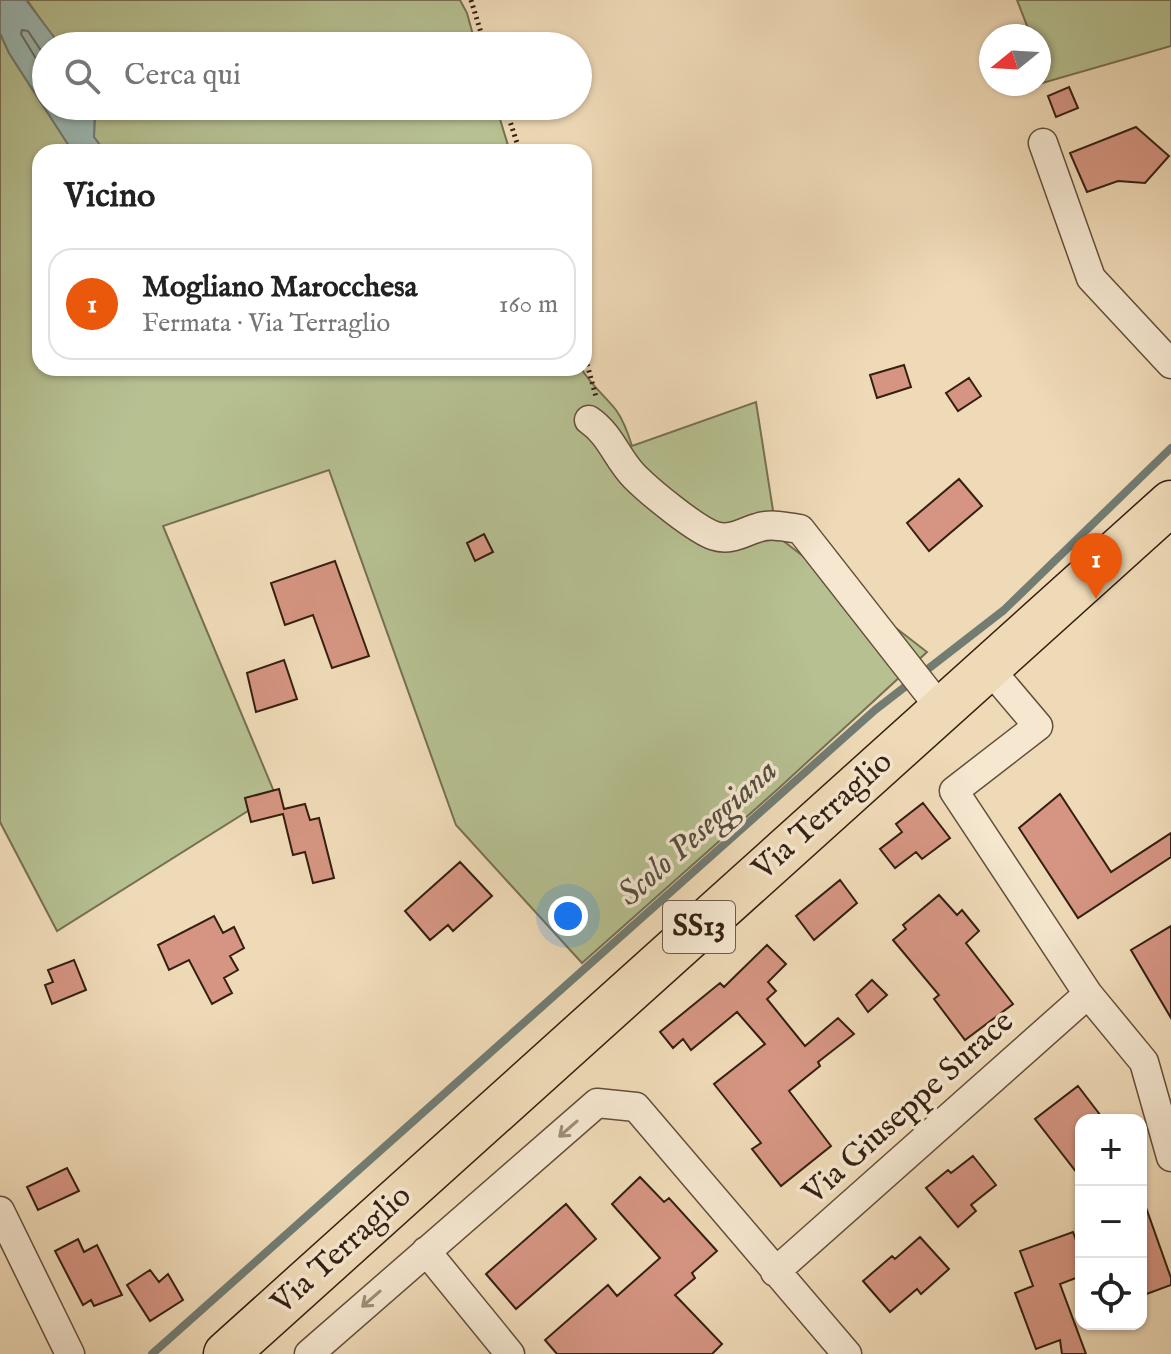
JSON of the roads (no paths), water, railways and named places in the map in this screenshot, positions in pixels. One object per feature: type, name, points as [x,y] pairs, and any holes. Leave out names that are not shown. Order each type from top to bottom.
[{"type":"main road","name":"Via Terraglio","points":[[227,1353],[934,699],[997,676],[1171,503]]},
{"type":"street","points":[[1043,143],[1091,278],[1171,364]]},
{"type":"street","points":[[596,424],[634,476],[688,519],[716,536],[738,537],[758,527],[769,526],[800,529],[934,699]]},
{"type":"street","points":[[997,676],[1038,726],[954,791],[1088,994],[1144,1062],[1171,1157]]},
{"type":"street","name":"Via Giuseppe Surace","points":[[775,1272],[1088,994]]},
{"type":"street","points":[[309,1354],[597,1103],[636,1107],[847,1354]]},
{"type":"street","points":[[0,1211],[70,1354]]},
{"type":"street","points":[[426,1251],[510,1354]]},
{"type":"water","points":[[0,0],[26,0],[50,32],[32,32],[32,89],[9,53],[0,33]]},
{"type":"water","points":[[52,120],[95,120],[94,137],[99,144],[68,144]]},
{"type":"waterway","name":"Scolo Peseggiana","points":[[152,1354],[875,710],[1004,610],[1171,448]]},
{"type":"place","name":"Mogliano Marocchesa","points":[[1096,599]]}]
